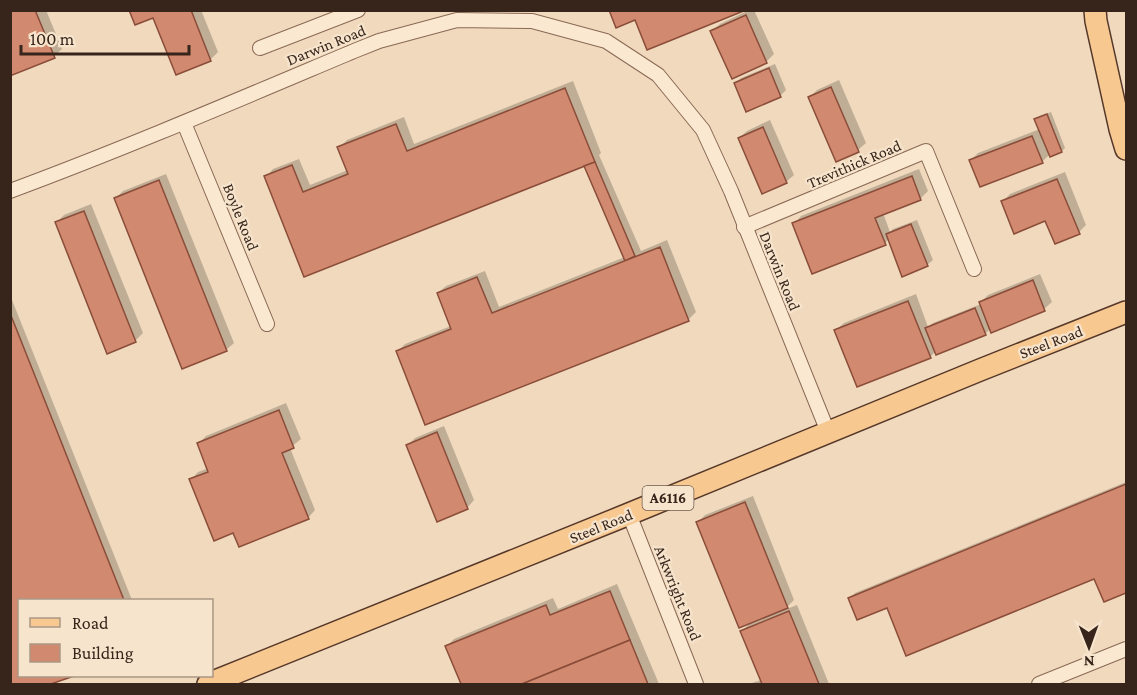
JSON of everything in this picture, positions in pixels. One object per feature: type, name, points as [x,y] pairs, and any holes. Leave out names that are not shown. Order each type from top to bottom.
[{"type":"main road","points":[[1095,10],[1095,21],[1126,149]]},
{"type":"main road","name":"Steel Road","points":[[208,684],[980,369],[1126,312]]},
{"type":"street","points":[[260,48],[358,10]]},
{"type":"street","name":"Darwin Road","points":[[10,191],[74,168],[379,41],[456,15],[532,21],[606,41],[658,75],[703,130],[731,191],[828,432]]},
{"type":"street","name":"Boyle Road","points":[[184,123],[267,324]]},
{"type":"street","name":"Trevithick Road","points":[[744,226],[926,151],[974,269]]},
{"type":"street","name":"Arkwright Road","points":[[629,514],[696,684]]},
{"type":"street","points":[[1039,684],[1126,649]]},
{"type":"building","points":[[10,10],[35,10],[55,58],[10,76]]},
{"type":"building","points":[[129,10],[191,10],[211,61],[176,75],[153,18],[135,25]]},
{"type":"building","points":[[609,10],[746,10],[647,50],[635,20],[616,28]]},
{"type":"building","points":[[746,15],[767,63],[732,79],[710,31]]},
{"type":"building","points":[[769,68],[781,97],[746,112],[734,83]]},
{"type":"building","points":[[831,87],[859,152],[836,162],[808,97]]},
{"type":"building","points":[[565,88],[595,162],[304,277],[264,176],[292,165],[303,192],[348,174],[337,147],[396,124],[407,151]]},
{"type":"building","points":[[1047,114],[1062,152],[1050,157],[1034,119]]},
{"type":"building","points":[[763,127],[787,183],[762,194],[738,138]]},
{"type":"building","points":[[1032,136],[1043,163],[980,187],[969,160]]},
{"type":"building","points":[[595,162],[635,256],[625,261],[584,166]]},
{"type":"building","points":[[912,176],[921,200],[875,218],[886,245],[812,274],[792,223]]},
{"type":"building","points":[[1057,179],[1080,234],[1055,244],[1045,221],[1014,234],[1001,201]]},
{"type":"building","points":[[159,180],[227,351],[182,369],[114,198]]},
{"type":"building","points":[[84,211],[136,342],[107,354],[55,222]]},
{"type":"building","points":[[911,224],[928,266],[902,277],[886,234]]},
{"type":"building","points":[[660,247],[689,321],[425,425],[396,351],[451,329],[437,293],[477,277],[492,313]]},
{"type":"building","points":[[1033,280],[1045,311],[991,333],[979,302]]},
{"type":"building","points":[[908,301],[931,358],[857,387],[834,330]]},
{"type":"building","points":[[975,308],[986,335],[936,355],[925,328]]},
{"type":"building","points":[[10,313],[124,599],[18,599],[18,677],[71,677],[51,684],[10,684]]},
{"type":"building","points":[[279,410],[294,448],[282,453],[309,519],[239,547],[233,533],[214,541],[189,479],[208,472],[197,443]]},
{"type":"building","points":[[437,432],[468,509],[437,522],[406,445]]},
{"type":"building","points":[[1126,484],[1126,593],[1104,602],[1094,579],[906,656],[887,608],[857,620],[848,598]]},
{"type":"building","points":[[745,502],[788,608],[739,628],[696,522]]},
{"type":"building","points":[[610,591],[630,640],[522,684],[461,684],[445,646],[546,605],[550,615]]},
{"type":"building","points":[[789,611],[819,684],[762,684],[740,631]]},
{"type":"building","points":[[630,640],[648,684],[522,684]]}]
